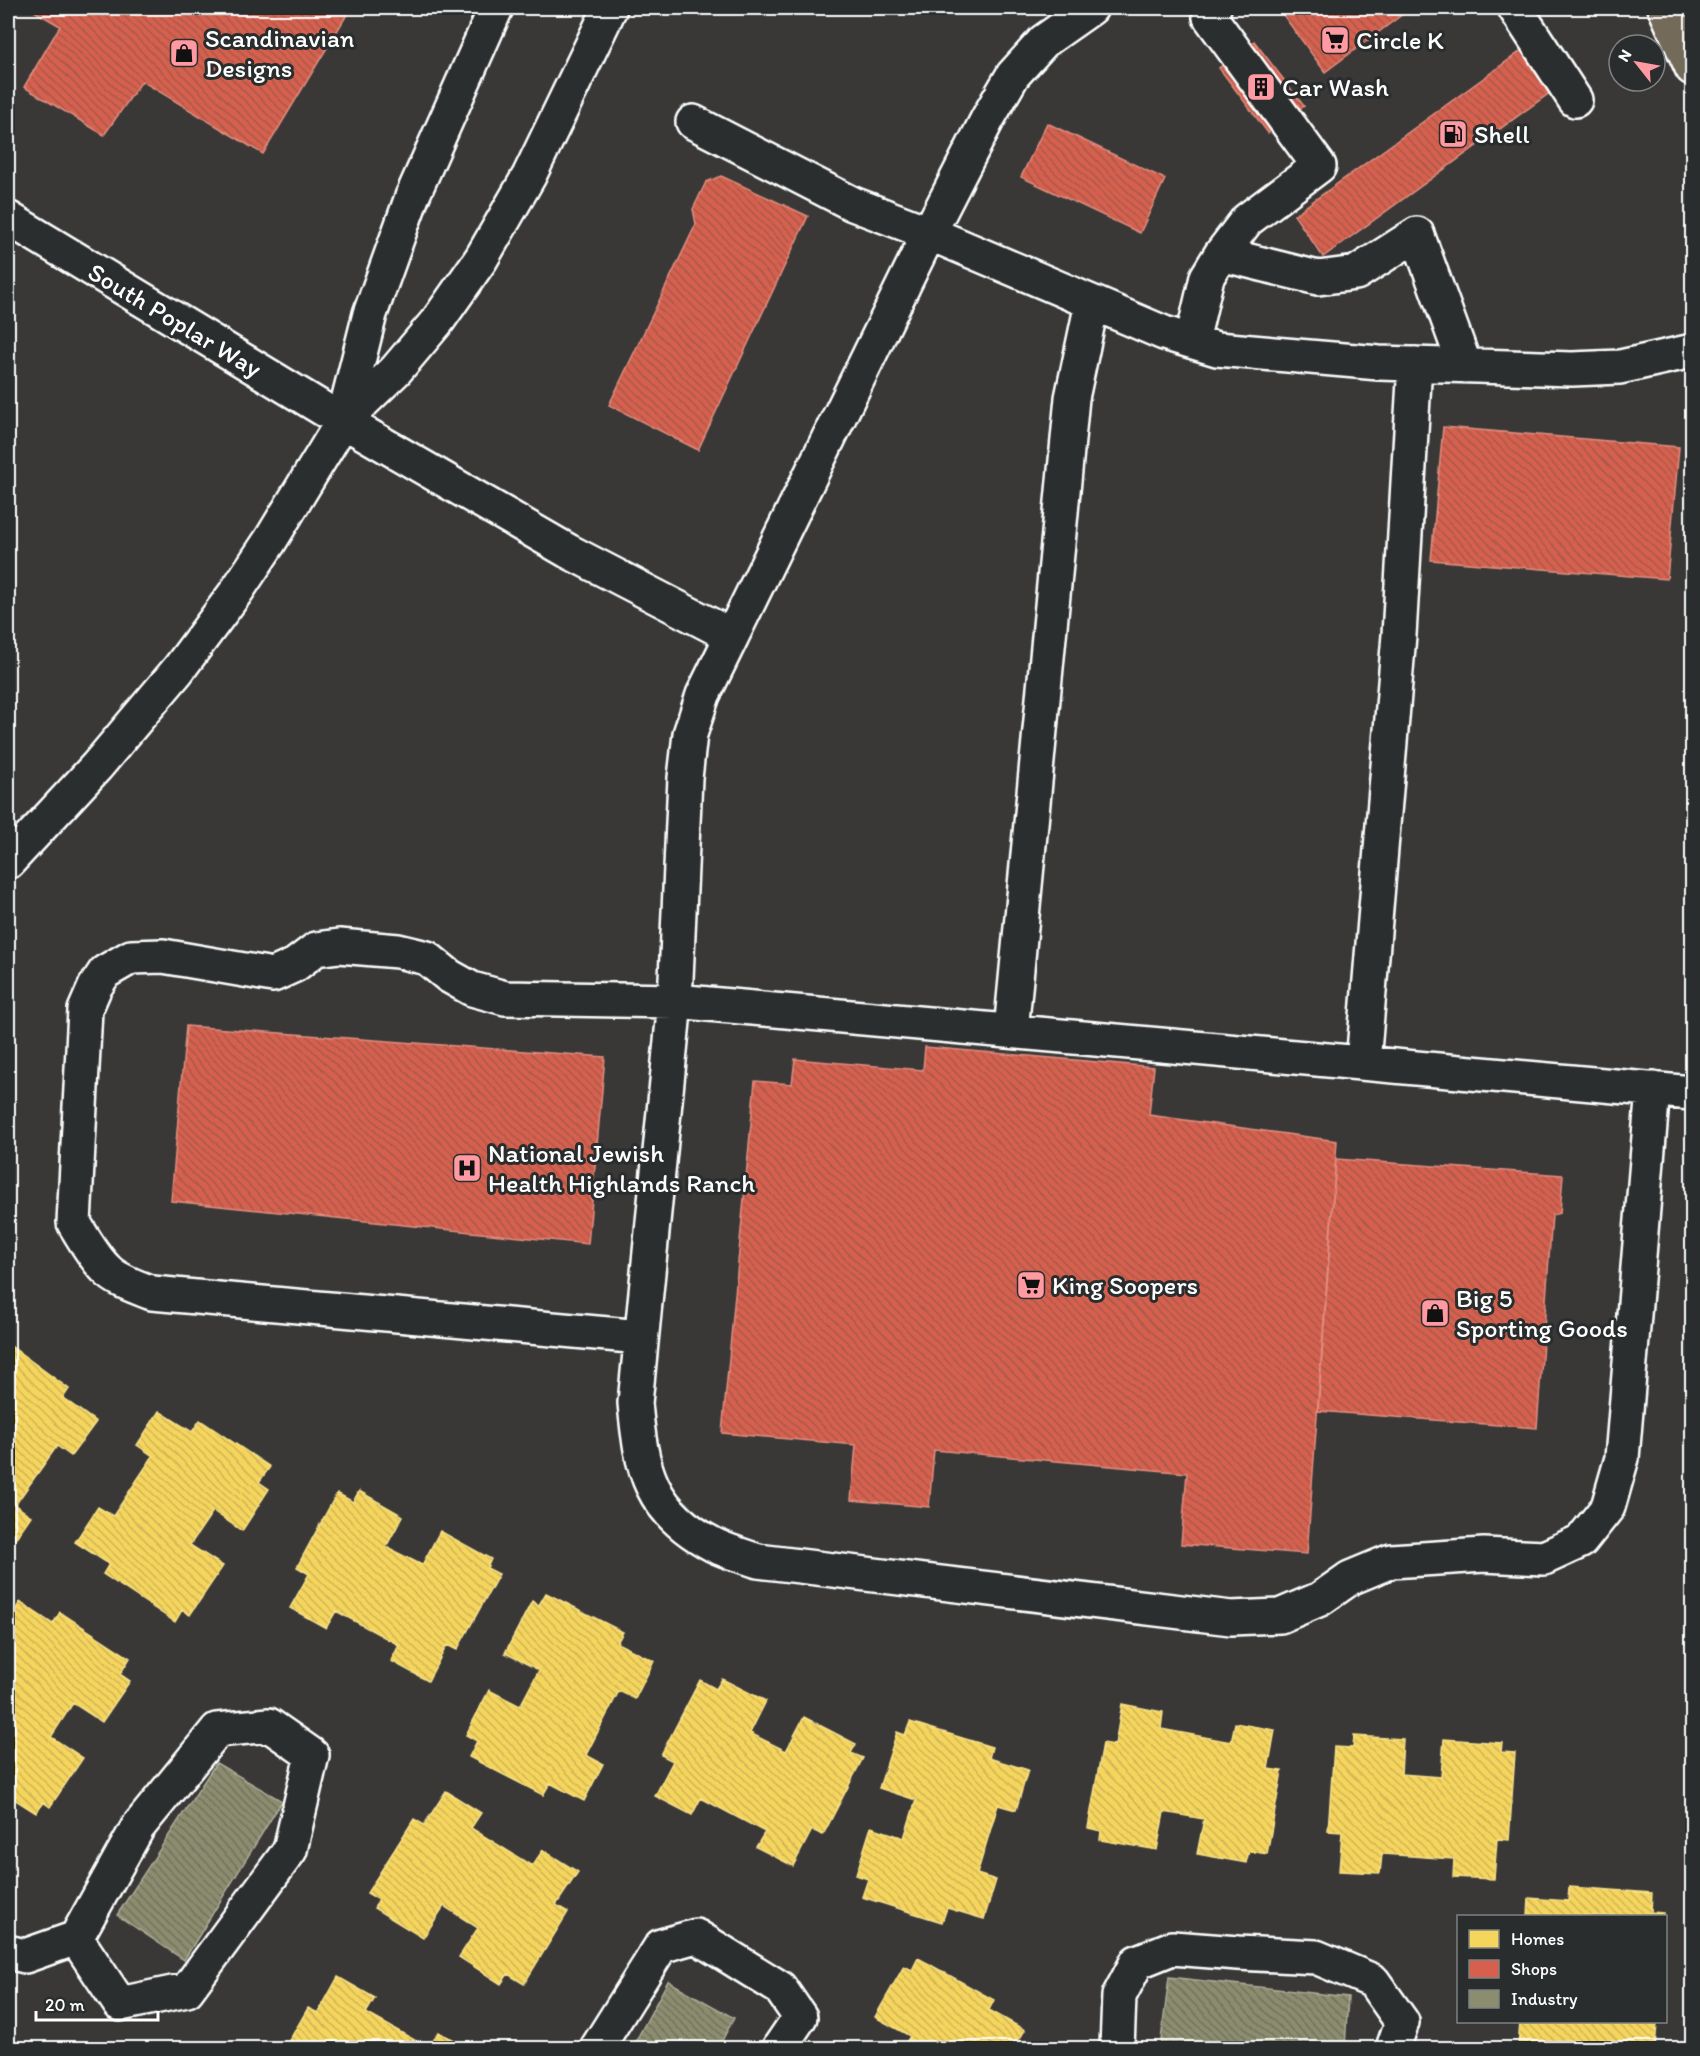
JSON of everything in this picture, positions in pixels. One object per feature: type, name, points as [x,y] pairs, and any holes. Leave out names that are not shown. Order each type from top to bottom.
[{"type":"main road","points":[[1665,8],[1692,68]]},
{"type":"street","points":[[343,421],[370,314],[412,197],[496,8]]},
{"type":"street","points":[[8,862],[105,758],[178,670],[236,592],[270,541],[343,421],[396,370],[439,319],[481,259],[529,176],[610,8]]},
{"type":"street","points":[[1091,8],[1044,42],[1014,75],[988,118],[929,232],[703,695],[690,734],[685,778],[675,1001],[635,1403],[639,1448],[654,1493],[681,1525],[715,1545],[758,1561],[1231,1618],[1280,1616],[1320,1599],[1350,1578],[1391,1561],[1484,1555],[1544,1558],[1581,1541],[1601,1516],[1608,1507],[1622,1458],[1653,1089]]},
{"type":"street","points":[[1192,340],[1207,277],[1221,254],[1247,220],[1319,166],[1210,17],[1214,8]]},
{"type":"street","points":[[1515,8],[1575,100]]},
{"type":"street","points":[[693,122],[853,204],[929,232],[1164,333],[1217,349],[1379,363],[1572,369],[1620,367],[1692,351]]},
{"type":"street","name":"South Poplar Way","points":[[8,218],[343,421],[568,551],[732,636]]},
{"type":"street","points":[[1221,254],[1318,278],[1356,273],[1417,234],[1466,366]]},
{"type":"street","points":[[1011,1031],[1072,398],[1092,303]]},
{"type":"street","points":[[1363,1063],[1399,635],[1415,364]]},
{"type":"street","points":[[641,1337],[152,1293],[129,1284],[107,1271],[74,1223],[85,1010],[95,987],[105,972],[130,957],[163,956],[273,975],[295,965],[316,949],[339,946],[398,951],[427,958],[449,976],[472,989],[505,998],[675,1001],[1692,1093]]},
{"type":"street","points":[[8,1952],[25,1956],[76,1938],[138,1827],[217,1730],[269,1725],[312,1755],[290,1850],[187,1990],[120,2004],[76,1938]]},
{"type":"street","points":[[597,2049],[661,1946],[696,1936],[780,1988],[800,2017],[779,2049]]},
{"type":"street","points":[[1117,2049],[1119,1996],[1137,1962],[1172,1948],[1316,1957],[1373,1981],[1402,2022],[1393,2049]]},
{"type":"building: Homes","points":[[8,1344],[69,1389],[63,1398],[96,1422],[71,1456],[57,1446],[15,1505],[31,1516],[8,1549]]},
{"type":"building: Homes","points":[[159,1411],[192,1432],[200,1420],[270,1467],[259,1482],[269,1489],[242,1531],[213,1511],[190,1545],[223,1566],[190,1615],[182,1610],[175,1622],[103,1574],[109,1564],[75,1542],[98,1507],[113,1516],[153,1456],[137,1445]]},
{"type":"building: Homes","points":[[359,1491],[403,1516],[386,1547],[422,1565],[440,1531],[491,1559],[487,1568],[499,1574],[457,1650],[447,1645],[428,1681],[391,1661],[399,1645],[336,1611],[326,1628],[290,1608],[309,1574],[297,1567],[337,1493],[353,1502]]},
{"type":"building: Homes","points":[[546,1593],[623,1632],[617,1643],[654,1661],[635,1699],[619,1691],[586,1755],[603,1764],[584,1801],[550,1783],[543,1795],[469,1757],[477,1741],[466,1735],[489,1690],[520,1706],[539,1670],[505,1653],[532,1601],[539,1605]]},
{"type":"building: Homes","points":[[20,1602],[53,1624],[60,1612],[130,1658],[120,1674],[130,1681],[102,1722],[73,1703],[51,1737],[83,1758],[50,1807],[43,1802],[36,1813],[8,1795],[8,1656],[13,1647],[8,1644],[8,1622]]},
{"type":"building: Homes","points":[[722,1679],[766,1701],[750,1733],[786,1751],[804,1717],[856,1744],[851,1753],[863,1758],[823,1835],[812,1830],[793,1866],[756,1847],[765,1832],[701,1798],[692,1815],[655,1796],[673,1761],[661,1755],[700,1680],[716,1689]]},
{"type":"building: Homes","points":[[1122,1704],[1163,1712],[1161,1729],[1231,1742],[1235,1723],[1275,1730],[1268,1769],[1282,1771],[1267,1854],[1249,1851],[1246,1863],[1197,1854],[1204,1819],[1164,1812],[1157,1850],[1100,1840],[1101,1831],[1088,1828],[1103,1743],[1115,1745]]},
{"type":"building: Homes","points":[[910,1722],[992,1747],[989,1758],[1028,1770],[1016,1810],[998,1805],[977,1874],[996,1880],[984,1919],[947,1908],[942,1922],[862,1897],[868,1879],[856,1875],[871,1827],[904,1838],[916,1800],[879,1788],[897,1732],[905,1735]]},
{"type":"building: Homes","points":[[1354,1736],[1403,1739],[1401,1774],[1441,1777],[1444,1739],[1502,1743],[1501,1752],[1515,1753],[1509,1840],[1497,1839],[1494,1879],[1453,1877],[1454,1859],[1382,1854],[1380,1873],[1339,1871],[1342,1832],[1328,1831],[1334,1747],[1353,1748]]},
{"type":"building: Homes","points":[[446,1791],[481,1813],[471,1828],[532,1866],[543,1850],[578,1872],[556,1905],[568,1912],[524,1984],[508,1974],[501,1984],[459,1957],[478,1928],[444,1906],[423,1938],[374,1908],[379,1900],[367,1893],[414,1819],[424,1825]]},
{"type":"building: Homes","points":[[1569,1887],[1652,1893],[1651,1912],[1663,1913],[1663,1915],[1528,1915],[1529,1898],[1568,1901]]},
{"type":"building: Homes","points":[[918,1958],[994,2000],[989,2010],[1025,2030],[1014,2048],[903,2048],[910,2036],[875,2017],[904,1966],[912,1970]]},
{"type":"building: Homes","points":[[338,1977],[375,1998],[366,2013],[429,2048],[285,2048],[308,2008],[318,2013]]},
{"type":"building: Homes","points":[[1520,2023],[1657,2023],[1655,2048],[1518,2048]]},
{"type":"building: Homes","points":[[438,2032],[469,2048],[429,2048]]},
{"type":"building: Shops","name":"Scandinavian Designs","points":[[29,8],[351,8],[263,154],[142,81],[104,135],[24,87],[60,26]]},
{"type":"building: Shops","name":"Circle K","points":[[1278,8],[1411,8],[1325,72]]},
{"type":"building: Shops","name":"Car Wash","points":[[1254,41],[1304,106],[1268,133],[1219,68]]},
{"type":"building: Shops","points":[[1521,51],[1551,92],[1323,257],[1294,215]]},
{"type":"building: Shops","points":[[1047,123],[1165,179],[1140,233],[1021,177]]},
{"type":"building: Shops","points":[[721,176],[808,216],[698,450],[609,405],[696,224],[693,209],[706,182]]},
{"type":"building: Shops","points":[[1443,427],[1679,447],[1667,579],[1431,560]]},
{"type":"building: Shops","points":[[186,1026],[605,1057],[588,1244],[171,1201]]},
{"type":"building: Shops","name":"King Soopers","points":[[925,1047],[1154,1067],[1149,1115],[1337,1141],[1307,1554],[1181,1544],[1187,1473],[934,1450],[929,1507],[851,1500],[856,1445],[722,1433],[755,1081],[792,1084],[795,1059],[923,1070]]},
{"type":"building: Shops","name":"Big 5 Sporting Goods","points":[[1336,1159],[1563,1175],[1560,1213],[1552,1215],[1537,1428],[1318,1411]]},
{"type":"building: Industry","points":[[216,1763],[282,1801],[184,1960],[117,1915]]},
{"type":"building: Industry","points":[[1169,1977],[1348,1997],[1345,2048],[1160,2048]]},
{"type":"building: Industry","points":[[668,1981],[734,2018],[718,2048],[632,2048]]},
{"type":"place","name":"Circle K","points":[[1335,40]]},
{"type":"place","name":"Scandinavian Designs","points":[[184,53]]},
{"type":"place","name":"Car Wash","points":[[1261,87]]},
{"type":"place","name":"Shell","points":[[1453,134]]},
{"type":"place","name":"National Jewish Health Highlands Ranch","points":[[467,1168]]},
{"type":"place","name":"King Soopers","points":[[1031,1285]]},
{"type":"place","name":"Big 5 Sporting Goods","points":[[1435,1313]]}]
